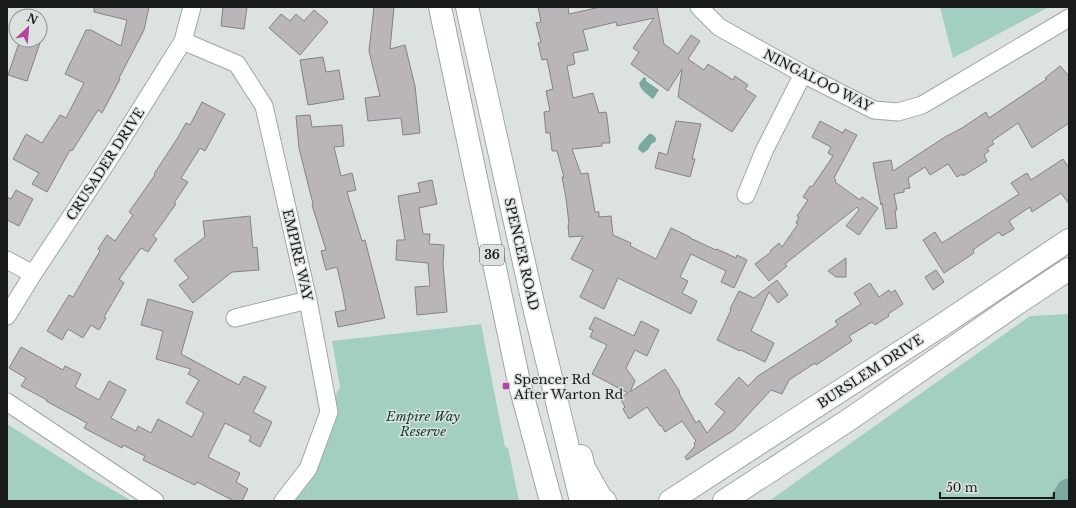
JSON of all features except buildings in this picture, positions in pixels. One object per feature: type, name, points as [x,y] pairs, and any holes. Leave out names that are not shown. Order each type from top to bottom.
[{"type":"main road","name":"36","points":[[440,7],[519,382],[551,501]]},
{"type":"main road","name":"SPENCER ROAD","points":[[467,7],[533,303],[581,501]]},
{"type":"main road","points":[[496,273],[504,270],[510,261],[506,234],[505,205],[507,185]]},
{"type":"main road","name":"BURSLEM DRIVE","points":[[670,501],[945,323],[1069,240]]},
{"type":"main road","name":"BURSLEM DRIVE","points":[[724,501],[850,419],[1069,269]]},
{"type":"main road","points":[[820,403],[832,409],[842,407],[852,400],[870,392],[901,384]]},
{"type":"main road","points":[[559,409],[575,433],[584,468],[601,498],[605,501]]},
{"type":"main road","points":[[744,501],[756,493],[772,470]]},
{"type":"street","name":"CRUSADER DRIVE","points":[[7,316],[113,153],[183,41],[192,7]]},
{"type":"street","name":"NINGALOO WAY","points":[[700,7],[719,28],[803,74],[874,110],[898,112],[922,105],[1069,18]]},
{"type":"street","name":"EMPIRE WAY","points":[[183,41],[237,64],[264,106],[308,300],[329,412],[308,470],[283,501]]},
{"type":"street","points":[[746,195],[764,152],[803,74]]},
{"type":"street","points":[[7,260],[33,274]]},
{"type":"street","points":[[235,318],[308,300]]},
{"type":"street","points":[[7,402],[155,501]]},
{"type":"green space","points":[[940,7],[1049,7],[953,58]]},
{"type":"green space","points":[[1069,314],[1069,501],[769,501],[1030,316]]},
{"type":"green space","name":"Empire Way Reserve","points":[[481,324],[505,447],[508,448],[519,501],[291,501],[332,402],[340,387],[332,341]]},
{"type":"green space","points":[[7,424],[97,481],[132,501],[7,501]]},
{"type":"shaded area","points":[[644,77],[646,78],[646,81],[659,90],[653,99],[644,92],[640,86],[639,83]]},
{"type":"shaded area","points":[[649,134],[652,134],[656,138],[656,141],[643,153],[638,149],[639,145]]},
{"type":"waterway","points":[[1064,501],[1069,492]]},
{"type":"place","name":"Spencer Rd After Warton Rd","points":[[506,386]]}]
